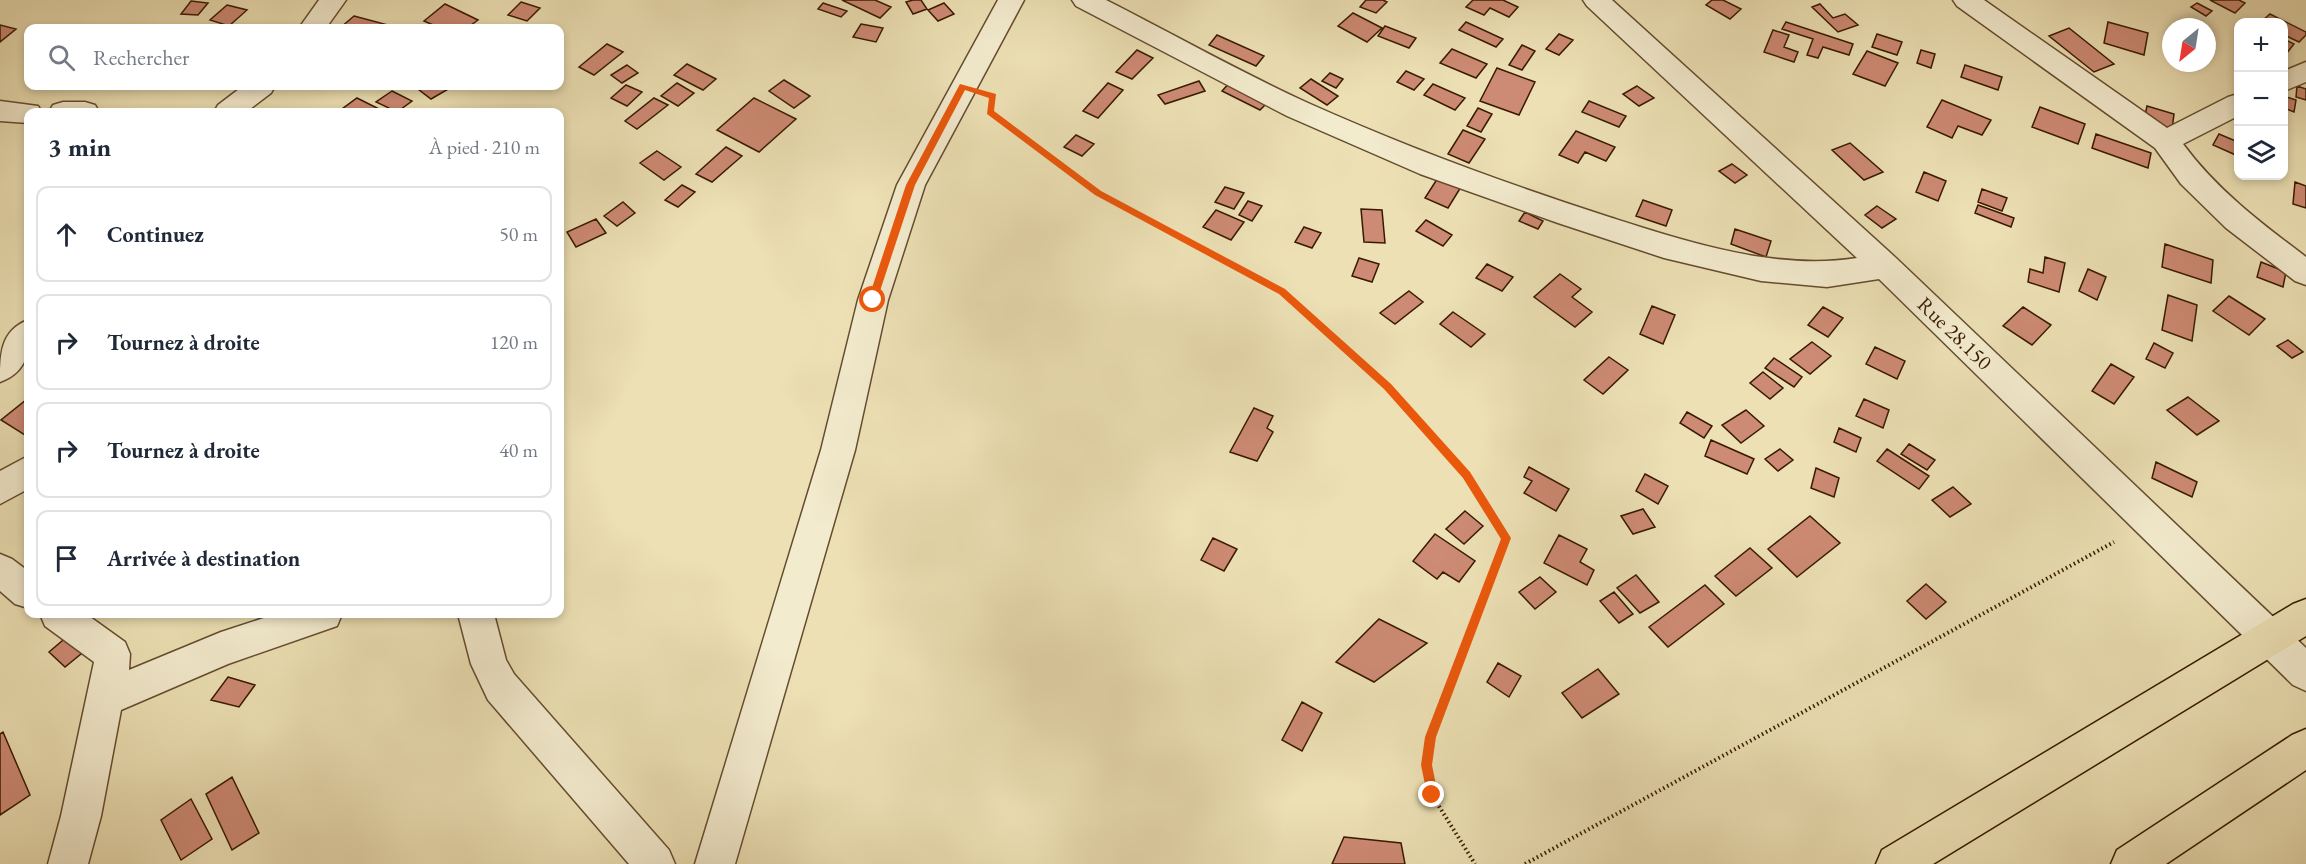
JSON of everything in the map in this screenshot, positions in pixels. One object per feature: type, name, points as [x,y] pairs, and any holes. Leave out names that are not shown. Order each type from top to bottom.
[{"type":"main road","points":[[1896,864],[2306,616]]},
{"type":"main road","points":[[2131,864],[2306,748]]},
{"type":"street","points":[[315,24],[333,0]]},
{"type":"street","points":[[715,864],[838,450],[873,300],[910,185],[1011,0]]},
{"type":"street","points":[[1085,0],[1297,109],[1430,167],[1568,215],[1664,246],[1761,269],[1827,275],[1885,266]]},
{"type":"street","name":"Rue 28.150","points":[[1596,0],[1885,266],[2306,673]]},
{"type":"street","points":[[1966,0],[2164,141],[2191,176],[2236,220],[2306,273]]},
{"type":"street","points":[[2288,80],[2306,71]]},
{"type":"street","points":[[233,108],[256,90]]},
{"type":"street","points":[[2164,141],[2234,106]]},
{"type":"street","points":[[0,111],[24,113]]},
{"type":"street","points":[[0,369],[24,338]]},
{"type":"street","points":[[0,489],[24,474]]},
{"type":"street","points":[[0,570],[24,589]]},
{"type":"street","points":[[63,618],[111,654],[112,663],[81,816],[68,864]]},
{"type":"street","points":[[105,699],[221,649],[312,618]]},
{"type":"street","points":[[477,618],[489,664],[501,687],[655,864]]},
{"type":"path","points":[[963,86],[993,96],[990,112],[1098,193],[1282,292],[1388,387],[1467,475],[1506,538],[1431,737],[1426,765],[1432,795],[1475,864]]},
{"type":"path","points":[[1525,864],[2151,522]]},
{"type":"building","points":[[842,0],[875,0],[891,7],[880,18]]},
{"type":"building","points":[[921,0],[927,9],[913,14],[906,2]]},
{"type":"building","points":[[1366,0],[1387,2],[1376,13],[1360,7]]},
{"type":"building","points":[[1473,0],[1503,0],[1518,7],[1509,17],[1490,8],[1484,15],[1466,7]]},
{"type":"building","points":[[1712,0],[1723,0],[1741,9],[1730,19],[1706,5]]},
{"type":"building","points":[[2210,0],[2239,0],[2245,3],[2235,13]]},
{"type":"building","points":[[191,1],[208,3],[198,15],[181,14]]},
{"type":"building","points":[[521,2],[540,8],[527,21],[508,15]]},
{"type":"building","points":[[823,3],[847,11],[841,17],[818,9]]},
{"type":"building","points":[[944,3],[954,14],[938,21],[928,10]]},
{"type":"building","points":[[2197,3],[2212,11],[2206,16],[2191,7]]},
{"type":"building","points":[[445,4],[478,20],[472,24],[431,24],[424,21]]},
{"type":"building","points":[[1820,4],[1833,18],[1845,14],[1858,25],[1838,32],[1812,7]]},
{"type":"building","points":[[227,5],[247,10],[231,24],[210,20]]},
{"type":"building","points":[[1353,13],[1382,28],[1367,42],[1338,26]]},
{"type":"building","points":[[2270,14],[2278,18],[2266,18]]},
{"type":"building","points":[[354,16],[384,24],[345,24]]},
{"type":"building","points":[[1466,22],[1503,39],[1496,47],[1459,30]]},
{"type":"building","points":[[1786,22],[1853,44],[1849,55],[1823,47],[1818,58],[1807,55],[1813,39],[1782,29]]},
{"type":"building","points":[[2108,22],[2148,33],[2144,55],[2104,43]]},
{"type":"building","points":[[2288,23],[2306,32],[2299,42],[2288,37]]},
{"type":"building","points":[[861,24],[883,28],[876,42],[853,37]]},
{"type":"building","points":[[0,25],[16,29],[0,42]]},
{"type":"building","points":[[1385,26],[1416,38],[1409,48],[1378,36]]},
{"type":"building","points":[[2069,28],[2114,64],[2094,72],[2049,36]]},
{"type":"building","points":[[1773,30],[1789,35],[1784,47],[1798,52],[1794,62],[1764,52]]},
{"type":"building","points":[[1559,34],[1573,40],[1559,55],[1546,49]]},
{"type":"building","points":[[1877,34],[1902,42],[1897,55],[1872,47]]},
{"type":"building","points":[[1217,35],[1264,56],[1256,66],[1209,45]]},
{"type":"building","points":[[2288,41],[2294,44],[2288,52]]},
{"type":"building","points":[[607,44],[623,52],[594,75],[579,67]]},
{"type":"building","points":[[1522,45],[1535,51],[1522,70],[1509,65]]},
{"type":"building","points":[[1452,49],[1487,64],[1476,78],[1440,63]]},
{"type":"building","points":[[1137,50],[1153,58],[1132,79],[1116,72]]},
{"type":"building","points":[[1921,50],[1935,54],[1931,68],[1917,63]]},
{"type":"building","points":[[1867,51],[1898,63],[1885,86],[1853,74]]},
{"type":"building","points":[[687,64],[716,79],[703,90],[674,75]]},
{"type":"building","points":[[627,65],[638,73],[622,83],[611,75]]},
{"type":"building","points":[[1965,65],[2002,77],[1998,90],[1961,77]]},
{"type":"building","points":[[1497,68],[1535,82],[1519,115],[1480,101]]},
{"type":"building","points":[[1406,71],[1424,79],[1414,90],[1397,82]]},
{"type":"building","points":[[1330,73],[1343,79],[1336,88],[1322,81]]},
{"type":"building","points":[[1311,79],[1338,96],[1327,105],[1300,88]]},
{"type":"building","points":[[784,80],[810,96],[794,108],[769,91]]},
{"type":"building","points":[[1232,80],[1270,100],[1260,110],[1222,91]]},
{"type":"building","points":[[1199,81],[1205,91],[1165,104],[1158,95]]},
{"type":"building","points":[[677,83],[694,93],[678,106],[661,96]]},
{"type":"building","points":[[1108,83],[1123,90],[1098,118],[1083,111]]},
{"type":"building","points":[[1433,84],[1465,98],[1455,110],[1424,95]]},
{"type":"building","points":[[626,85],[642,92],[627,106],[611,98]]},
{"type":"building","points":[[1637,86],[1654,98],[1639,106],[1623,94]]},
{"type":"building","points":[[2297,86],[2306,89],[2306,100],[2296,97]]},
{"type":"building","points":[[419,90],[447,90],[431,99]]},
{"type":"building","points":[[392,91],[412,101],[402,108],[389,108],[376,102]]},
{"type":"building","points":[[2288,97],[2296,100],[2294,112],[2288,110]]},
{"type":"building","points":[[357,98],[377,108],[343,108]]},
{"type":"building","points":[[654,98],[668,105],[637,129],[625,121]]},
{"type":"building","points":[[754,98],[796,119],[759,152],[717,130]]},
{"type":"building","points":[[1942,100],[1991,120],[1982,135],[1958,126],[1952,138],[1927,127]]},
{"type":"building","points":[[1589,101],[1626,116],[1619,127],[1582,112]]},
{"type":"building","points":[[2147,106],[2174,114],[2172,129],[2144,120]]},
{"type":"building","points":[[2040,107],[2085,124],[2078,144],[2032,127]]},
{"type":"building","points":[[1478,108],[1492,114],[1481,132],[1467,126]]},
{"type":"building","points":[[1463,130],[1485,139],[1469,163],[1448,154]]},
{"type":"building","points":[[1576,131],[1615,147],[1606,161],[1585,152],[1578,163],[1559,155]]},
{"type":"building","points":[[2096,134],[2151,153],[2148,168],[2092,148]]},
{"type":"building","points":[[2219,134],[2234,140],[2234,154],[2213,145]]},
{"type":"building","points":[[1076,135],[1094,144],[1082,156],[1064,147]]},
{"type":"building","points":[[1850,143],[1883,172],[1864,180],[1832,150]]},
{"type":"building","points":[[726,147],[742,156],[712,182],[696,174]]},
{"type":"building","points":[[657,151],[681,167],[664,180],[640,163]]},
{"type":"building","points":[[1732,164],[1747,175],[1735,183],[1719,171]]},
{"type":"building","points":[[1924,172],[1946,181],[1938,201],[1916,192]]},
{"type":"building","points":[[1441,173],[1464,182],[1448,208],[1425,198]]},
{"type":"building","points":[[2295,182],[2306,186],[2306,208],[2293,204]]},
{"type":"building","points":[[682,185],[695,192],[678,207],[665,200]]},
{"type":"building","points":[[1225,187],[1244,193],[1234,209],[1215,202]]},
{"type":"building","points":[[1982,189],[2007,198],[2002,211],[1978,202]]},
{"type":"building","points":[[1643,200],[1672,210],[1666,226],[1636,216]]},
{"type":"building","points":[[1248,201],[1262,206],[1252,221],[1239,215]]},
{"type":"building","points":[[623,202],[635,213],[617,226],[604,216]]},
{"type":"building","points":[[1978,205],[2014,218],[2011,227],[1975,213]]},
{"type":"building","points":[[1877,206],[1896,219],[1882,228],[1865,215]]},
{"type":"building","points":[[1361,209],[1382,210],[1385,243],[1364,242]]},
{"type":"building","points":[[1216,210],[1244,222],[1231,240],[1203,227]]},
{"type":"building","points":[[1525,212],[1543,221],[1538,229],[1519,221]]},
{"type":"building","points":[[596,219],[606,233],[576,247],[567,232]]},
{"type":"building","points":[[1426,220],[1452,235],[1443,246],[1416,231]]},
{"type":"building","points":[[1304,227],[1321,233],[1312,248],[1295,242]]},
{"type":"building","points":[[1735,229],[1771,241],[1766,257],[1731,244]]},
{"type":"building","points":[[2165,244],[2213,260],[2211,283],[2162,267]]},
{"type":"building","points":[[2045,257],[2065,263],[2059,292],[2028,282],[2030,269],[2043,273]]},
{"type":"building","points":[[1359,258],[1379,264],[1372,282],[1352,276]]},
{"type":"building","points":[[2261,262],[2286,272],[2283,287],[2257,277]]},
{"type":"building","points":[[1487,264],[1513,277],[1502,291],[1476,278]]},
{"type":"building","points":[[2088,269],[2106,277],[2097,300],[2079,291]]},
{"type":"building","points":[[1560,274],[1581,289],[1572,297],[1592,312],[1575,327],[1534,297]]},
{"type":"building","points":[[1409,291],[1423,302],[1395,324],[1380,313]]},
{"type":"building","points":[[2168,295],[2197,305],[2192,341],[2162,330]]},
{"type":"building","points":[[2229,296],[2265,319],[2249,335],[2213,311]]},
{"type":"building","points":[[1652,306],[1675,315],[1663,344],[1640,334]]},
{"type":"building","points":[[1823,307],[1843,318],[1828,337],[1808,325]]},
{"type":"building","points":[[2023,307],[2051,325],[2032,345],[2003,326]]},
{"type":"building","points":[[1453,312],[1485,334],[1471,347],[1440,324]]},
{"type":"building","points":[[2288,340],[2303,352],[2292,358],[2277,346]]},
{"type":"building","points":[[1812,342],[1831,356],[1810,374],[1790,359]]},
{"type":"building","points":[[2154,343],[2173,353],[2165,368],[2146,359]]},
{"type":"building","points":[[1875,347],[1905,361],[1897,379],[1866,364]]},
{"type":"building","points":[[1609,357],[1628,370],[1603,394],[1584,380]]},
{"type":"building","points":[[1774,358],[1802,377],[1794,387],[1765,368]]},
{"type":"building","points":[[2111,364],[2134,377],[2114,404],[2092,391]]},
{"type":"building","points":[[1763,372],[1783,388],[1770,399],[1750,383]]},
{"type":"building","points":[[2188,397],[2219,421],[2197,435],[2167,410]]},
{"type":"building","points":[[1864,399],[1889,410],[1883,428],[1856,416]]},
{"type":"building","points":[[24,402],[24,434],[1,420]]},
{"type":"building","points":[[1254,408],[1273,416],[1267,428],[1273,432],[1257,461],[1230,452]]},
{"type":"building","points":[[1746,410],[1764,426],[1741,443],[1722,425]]},
{"type":"building","points":[[1687,412],[1712,426],[1704,438],[1680,423]]},
{"type":"building","points":[[1839,428],[1861,438],[1856,452],[1834,442]]},
{"type":"building","points":[[1711,440],[1754,459],[1747,474],[1705,456]]},
{"type":"building","points":[[1909,444],[1935,460],[1927,470],[1901,454]]},
{"type":"building","points":[[1780,449],[1793,460],[1778,471],[1765,459]]},
{"type":"building","points":[[1887,449],[1929,476],[1919,489],[1877,461]]},
{"type":"building","points":[[2156,462],[2197,482],[2192,497],[2152,478]]},
{"type":"building","points":[[1529,467],[1569,489],[1556,511],[1524,493],[1532,481],[1524,477]]},
{"type":"building","points":[[1816,468],[1839,478],[1834,497],[1811,488]]},
{"type":"building","points":[[1645,474],[1668,486],[1658,504],[1636,491]]},
{"type":"building","points":[[1953,487],[1971,504],[1950,517],[1932,500]]},
{"type":"building","points":[[1643,509],[1655,527],[1633,534],[1621,516]]},
{"type":"building","points":[[1465,511],[1483,526],[1464,544],[1446,529]]},
{"type":"building","points":[[1810,516],[1840,543],[1797,577],[1768,549]]},
{"type":"building","points":[[1435,534],[1475,561],[1459,582],[1443,572],[1437,579],[1413,561]]},
{"type":"building","points":[[1559,535],[1587,549],[1580,562],[1594,570],[1587,585],[1544,563]]},
{"type":"building","points":[[1213,538],[1237,549],[1224,571],[1201,560]]},
{"type":"building","points":[[1750,548],[1772,568],[1736,596],[1715,576]]},
{"type":"building","points":[[1636,575],[1659,602],[1640,613],[1617,588]]},
{"type":"building","points":[[1540,577],[1556,592],[1535,609],[1519,592]]},
{"type":"building","points":[[1926,584],[1946,602],[1926,619],[1907,601]]},
{"type":"building","points":[[1705,585],[1724,604],[1668,647],[1649,627]]},
{"type":"building","points":[[1614,592],[1633,614],[1619,623],[1600,601]]},
{"type":"building","points":[[1379,619],[1427,643],[1374,682],[1336,662]]},
{"type":"building","points":[[76,629],[92,645],[65,667],[49,652]]},
{"type":"building","points":[[1498,663],[1521,676],[1509,697],[1487,682]]},
{"type":"building","points":[[1598,669],[1619,694],[1582,718],[1562,693]]},
{"type":"building","points":[[228,677],[255,685],[239,707],[211,700]]},
{"type":"building","points":[[1302,702],[1322,713],[1302,751],[1282,740]]},
{"type":"building","points":[[3,732],[30,795],[0,815],[0,734]]},
{"type":"building","points":[[232,777],[259,833],[232,850],[206,794]]},
{"type":"building","points":[[191,799],[212,839],[181,860],[161,820]]},
{"type":"building","points":[[1344,837],[1401,843],[1405,864],[1332,864]]},
{"type":"route","points":[[873,300],[910,185],[963,86],[993,96],[990,112],[1098,193],[1282,292],[1388,387],[1467,475],[1506,538],[1431,737],[1426,765],[1432,795]]}]
